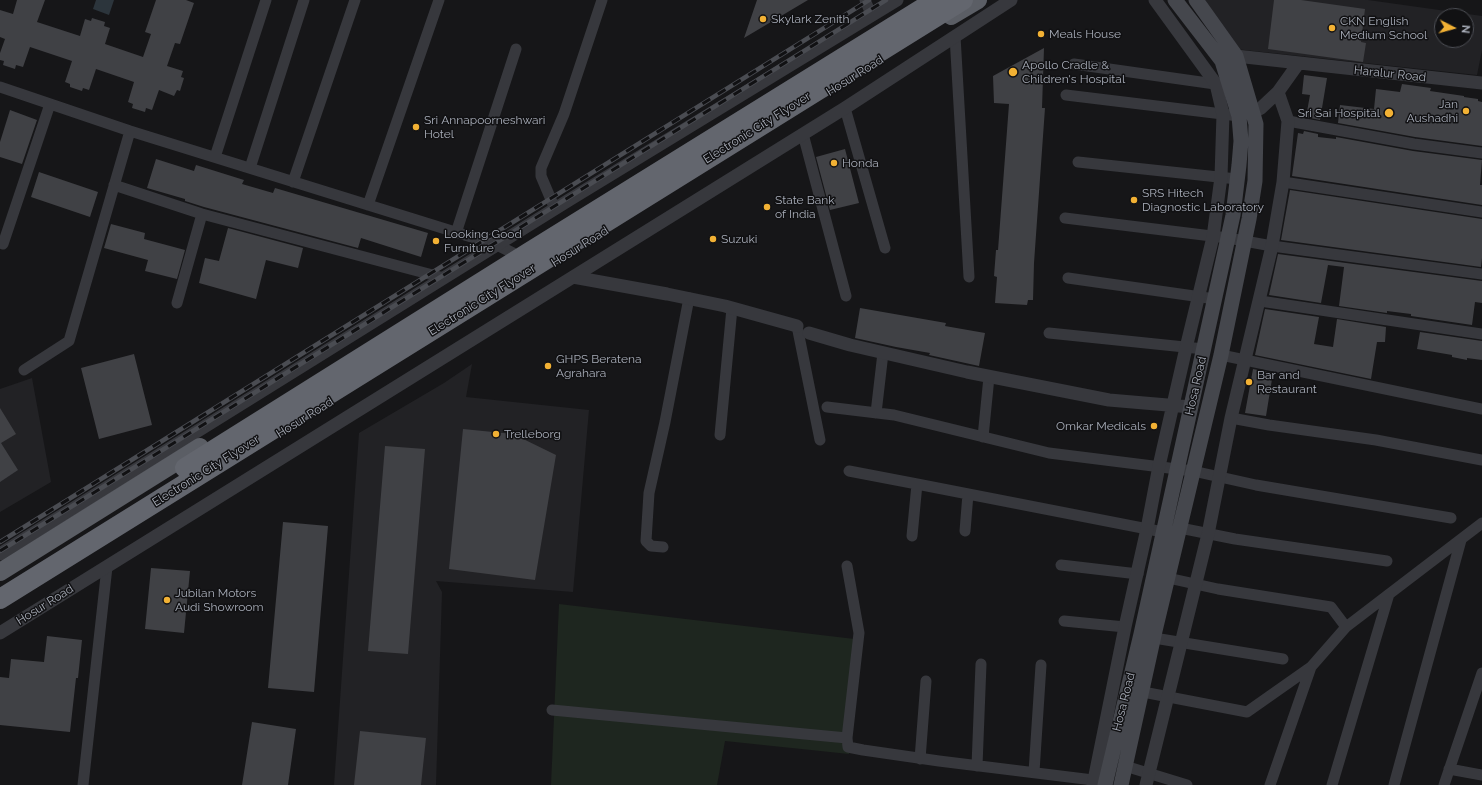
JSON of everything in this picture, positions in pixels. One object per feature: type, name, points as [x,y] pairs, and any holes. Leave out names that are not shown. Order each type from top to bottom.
[{"type":"highway","points":[[0,572],[505,249],[920,0]]},
{"type":"highway","name":"Electronic City Flyover","points":[[0,583],[936,0]]},
{"type":"highway","name":"Electronic City Flyover","points":[[0,598],[963,0]]},
{"type":"highway","name":"Hosur Road","points":[[0,610],[464,319],[978,0]]},
{"type":"main road","name":"Hosa Road","points":[[1121,785],[1221,355],[1255,181],[1256,124],[1223,85],[1222,60],[1174,0]]},
{"type":"main road","name":"Hosa Road","points":[[1100,783],[1141,634],[1204,349],[1215,298],[1221,237],[1233,215],[1236,179],[1246,114],[1236,56],[1196,0]]},
{"type":"street","points":[[215,157],[266,0]]},
{"type":"street","points":[[250,168],[304,0]]},
{"type":"street","points":[[293,182],[355,0]]},
{"type":"street","points":[[368,205],[438,0]]},
{"type":"street","points":[[555,209],[541,176],[541,168],[564,114],[602,0]]},
{"type":"street","points":[[865,0],[872,16]]},
{"type":"street","points":[[0,554],[444,278],[505,249],[555,209],[897,0]]},
{"type":"street","name":"Hosur Road","points":[[0,633],[803,134],[1011,0]]},
{"type":"street","points":[[847,566],[858,633],[847,738],[848,747],[920,759],[1034,772],[1100,783],[1125,627],[1148,529],[1159,466],[1198,296],[1221,237],[1223,85],[1155,0]]},
{"type":"street","points":[[954,36],[969,277]]},
{"type":"street","points":[[456,233],[516,49]]},
{"type":"street","name":"Haralur Road","points":[[1236,56],[1482,83]]},
{"type":"street","points":[[1074,64],[1223,85]]},
{"type":"street","points":[[1066,95],[1223,114],[1246,114],[1261,108],[1278,92],[1298,64]]},
{"type":"street","points":[[0,87],[130,131],[505,249]]},
{"type":"street","points":[[1148,779],[1208,534],[1231,418],[1272,246],[1283,182],[1288,121],[1278,92]]},
{"type":"street","points":[[3,244],[50,104]]},
{"type":"street","points":[[844,108],[885,248]]},
{"type":"street","points":[[1288,121],[1414,144],[1482,153]]},
{"type":"street","points":[[24,370],[69,341],[130,131]]},
{"type":"street","points":[[803,134],[846,296]]},
{"type":"street","points":[[1078,162],[1236,179]]},
{"type":"street","points":[[1283,182],[1482,212]]},
{"type":"street","points":[[114,185],[202,214],[444,278]]},
{"type":"street","points":[[177,303],[202,214]]},
{"type":"street","points":[[1065,218],[1221,237],[1272,246],[1482,274]]},
{"type":"street","points":[[573,277],[689,298],[732,308],[796,326],[820,440]]},
{"type":"street","points":[[1068,278],[1215,298]]},
{"type":"street","points":[[663,547],[651,546],[646,541],[649,493],[665,422],[689,298]]},
{"type":"street","points":[[1260,301],[1482,334]]},
{"type":"street","points":[[720,435],[732,308]]},
{"type":"street","points":[[809,333],[883,353],[989,377],[1109,400],[1191,407]]},
{"type":"street","points":[[1049,333],[1204,349]]},
{"type":"street","points":[[876,413],[883,353]]},
{"type":"street","points":[[1221,355],[1482,409]]},
{"type":"street","points":[[983,437],[989,377]]},
{"type":"street","points":[[827,407],[894,415],[1049,453],[1177,468],[1220,476],[1256,485],[1451,518]]},
{"type":"street","points":[[1231,418],[1269,425],[1376,440],[1482,460]]},
{"type":"street","points":[[849,471],[1163,532]]},
{"type":"street","points":[[912,536],[917,484]]},
{"type":"street","points":[[965,531],[968,494]]},
{"type":"street","points":[[1142,692],[1247,712],[1311,667],[1346,627],[1482,524]]},
{"type":"street","points":[[1180,528],[1208,534],[1387,561]]},
{"type":"street","points":[[1394,785],[1461,540]]},
{"type":"street","points":[[1061,565],[1138,574]]},
{"type":"street","points":[[83,785],[106,567]]},
{"type":"street","points":[[1168,578],[1195,585],[1331,607],[1346,627]]},
{"type":"street","points":[[1332,785],[1390,594]]},
{"type":"street","points":[[1064,621],[1125,627]]},
{"type":"street","points":[[1154,638],[1284,659]]},
{"type":"street","points":[[977,766],[981,664]]},
{"type":"street","points":[[1034,772],[1041,665]]},
{"type":"street","points":[[1270,785],[1311,667]]},
{"type":"street","points":[[1444,785],[1482,673]]},
{"type":"street","points":[[920,759],[926,681]]},
{"type":"street","points":[[552,710],[847,738]]},
{"type":"street","points":[[1125,766],[1148,779],[1187,785]]},
{"type":"street","points":[[1449,770],[1482,775]]},
{"type":"shaded area","points":[[96,0],[114,0],[109,15],[93,9]]},
{"type":"shaded area","name":"CKN English Medium School","points":[[1205,0],[1368,0],[1434,9],[1434,48],[1474,48],[1474,15],[1482,16],[1482,50],[1477,75],[1235,49]]},
{"type":"shaded area","points":[[472,364],[466,397],[589,410],[573,592],[436,581],[442,592],[436,785],[334,785],[359,433],[444,383]]},
{"type":"shaded area","points":[[32,378],[51,482],[0,512],[0,389]]},
{"type":"shaded area","points":[[559,604],[863,640],[849,754],[725,741],[717,785],[551,785]]},
{"type":"building","points":[[17,0],[45,0],[37,22],[80,36],[85,19],[91,21],[92,18],[105,22],[104,26],[110,28],[105,44],[143,57],[151,34],[145,32],[156,0],[186,0],[194,3],[180,44],[175,43],[167,66],[183,71],[181,77],[184,78],[180,91],[177,90],[174,96],[159,90],[152,110],[146,108],[145,112],[132,108],[133,104],[128,102],[134,82],[96,69],[89,90],[83,88],[82,91],[70,87],[70,84],[65,82],[72,61],[30,47],[23,67],[16,65],[15,69],[3,65],[4,61],[0,60],[0,53],[5,39],[0,37],[0,10],[13,14]]},
{"type":"building","name":"Skylark Zenith","points":[[757,0],[808,0],[744,38]]},
{"type":"building","points":[[1274,0],[1301,0],[1365,9],[1361,42],[1366,43],[1363,62],[1268,49]]},
{"type":"building","points":[[1044,48],[1042,108],[1045,108],[1034,263],[1033,300],[1028,300],[1027,305],[995,303],[997,277],[994,276],[996,250],[998,250],[1009,104],[994,103],[993,76]]},
{"type":"building","points":[[1304,75],[1327,78],[1320,120],[1306,117],[1310,95],[1302,94]]},
{"type":"building","points":[[1402,84],[1431,88],[1430,91],[1464,96],[1478,99],[1478,101],[1482,102],[1482,146],[1415,137],[1338,123],[1340,105],[1374,109],[1376,89],[1400,92]]},
{"type":"building","points":[[10,110],[37,120],[22,164],[0,157],[0,142]]},
{"type":"building","points":[[1304,131],[1318,134],[1318,137],[1336,139],[1336,137],[1413,151],[1482,160],[1480,185],[1482,185],[1482,205],[1292,176],[1298,133],[1303,134]]},
{"type":"building","points":[[845,149],[859,203],[830,210],[816,157]]},
{"type":"building","points":[[156,159],[194,171],[196,165],[244,180],[242,184],[273,193],[275,188],[428,233],[421,257],[361,238],[358,248],[204,207],[185,201],[185,199],[147,188]]},
{"type":"building","points":[[39,172],[98,192],[90,217],[31,197]]},
{"type":"building","points":[[1290,190],[1482,219],[1481,267],[1281,240]]},
{"type":"building","points":[[111,224],[145,233],[144,239],[185,250],[177,279],[145,271],[148,260],[104,248]]},
{"type":"building","points":[[228,228],[303,248],[298,268],[266,260],[256,299],[199,283],[205,258],[219,261]]},
{"type":"building","points":[[1278,254],[1482,281],[1482,303],[1475,302],[1472,325],[1411,316],[1411,314],[1387,311],[1387,313],[1339,306],[1344,267],[1328,265],[1321,303],[1269,295]]},
{"type":"building","points":[[860,308],[946,323],[945,326],[985,333],[979,366],[929,355],[930,353],[855,338]]},
{"type":"building","points":[[1265,309],[1319,317],[1314,344],[1333,347],[1337,319],[1386,327],[1385,342],[1377,342],[1371,379],[1255,355]]},
{"type":"building","points":[[1420,332],[1482,341],[1482,360],[1467,358],[1467,360],[1452,357],[1452,355],[1417,349]]},
{"type":"building","points":[[134,354],[152,425],[99,439],[81,368]]},
{"type":"building","points":[[1253,369],[1273,373],[1266,416],[1245,413]]},
{"type":"building","points":[[0,408],[16,434],[1,443],[18,470],[0,482]]},
{"type":"building","points":[[463,429],[513,434],[556,455],[535,580],[449,569]]},
{"type":"building","points":[[385,446],[425,449],[408,654],[368,651]]},
{"type":"building","points":[[283,522],[328,526],[314,692],[268,688]]},
{"type":"building","points":[[151,568],[190,571],[184,633],[145,629]]},
{"type":"building","points":[[47,636],[82,640],[70,732],[0,725],[0,677],[9,678],[11,659],[44,662]]},
{"type":"building","points":[[252,722],[296,729],[288,785],[242,785]]},
{"type":"building","points":[[360,731],[426,738],[421,785],[354,785]]},
{"type":"railway","points":[[0,542],[869,0]]},
{"type":"railway","points":[[0,551],[886,0]]},
{"type":"place","name":"Skylark Zenith","points":[[763,19]]},
{"type":"place","name":"CKN English Medium School","points":[[1332,28]]},
{"type":"place","name":"Meals House","points":[[1041,34]]},
{"type":"place","name":"Apollo Cradle & Children's Hospital","points":[[1013,72]]},
{"type":"place","name":"Jan Aushadhi","points":[[1466,111]]},
{"type":"place","name":"Sri Sai Hospital","points":[[1389,113]]},
{"type":"place","name":"Sri Annapoorneshwari Hotel","points":[[416,127]]},
{"type":"place","name":"Honda","points":[[834,163]]},
{"type":"place","name":"SRS Hitech Diagnostic Laboratory","points":[[1134,200]]},
{"type":"place","name":"State Bank of India","points":[[767,207]]},
{"type":"place","name":"Suzuki","points":[[713,239]]},
{"type":"place","name":"Looking Good Furniture","points":[[436,241]]},
{"type":"place","name":"GHPS Beratena Agrahara","points":[[548,366]]},
{"type":"place","name":"Bar and Restaurant","points":[[1249,382]]},
{"type":"place","name":"Omkar Medicals","points":[[1154,426]]},
{"type":"place","name":"Trelleborg","points":[[496,434]]},
{"type":"place","name":"Jubilan Motors Audi Showroom","points":[[167,600]]}]
